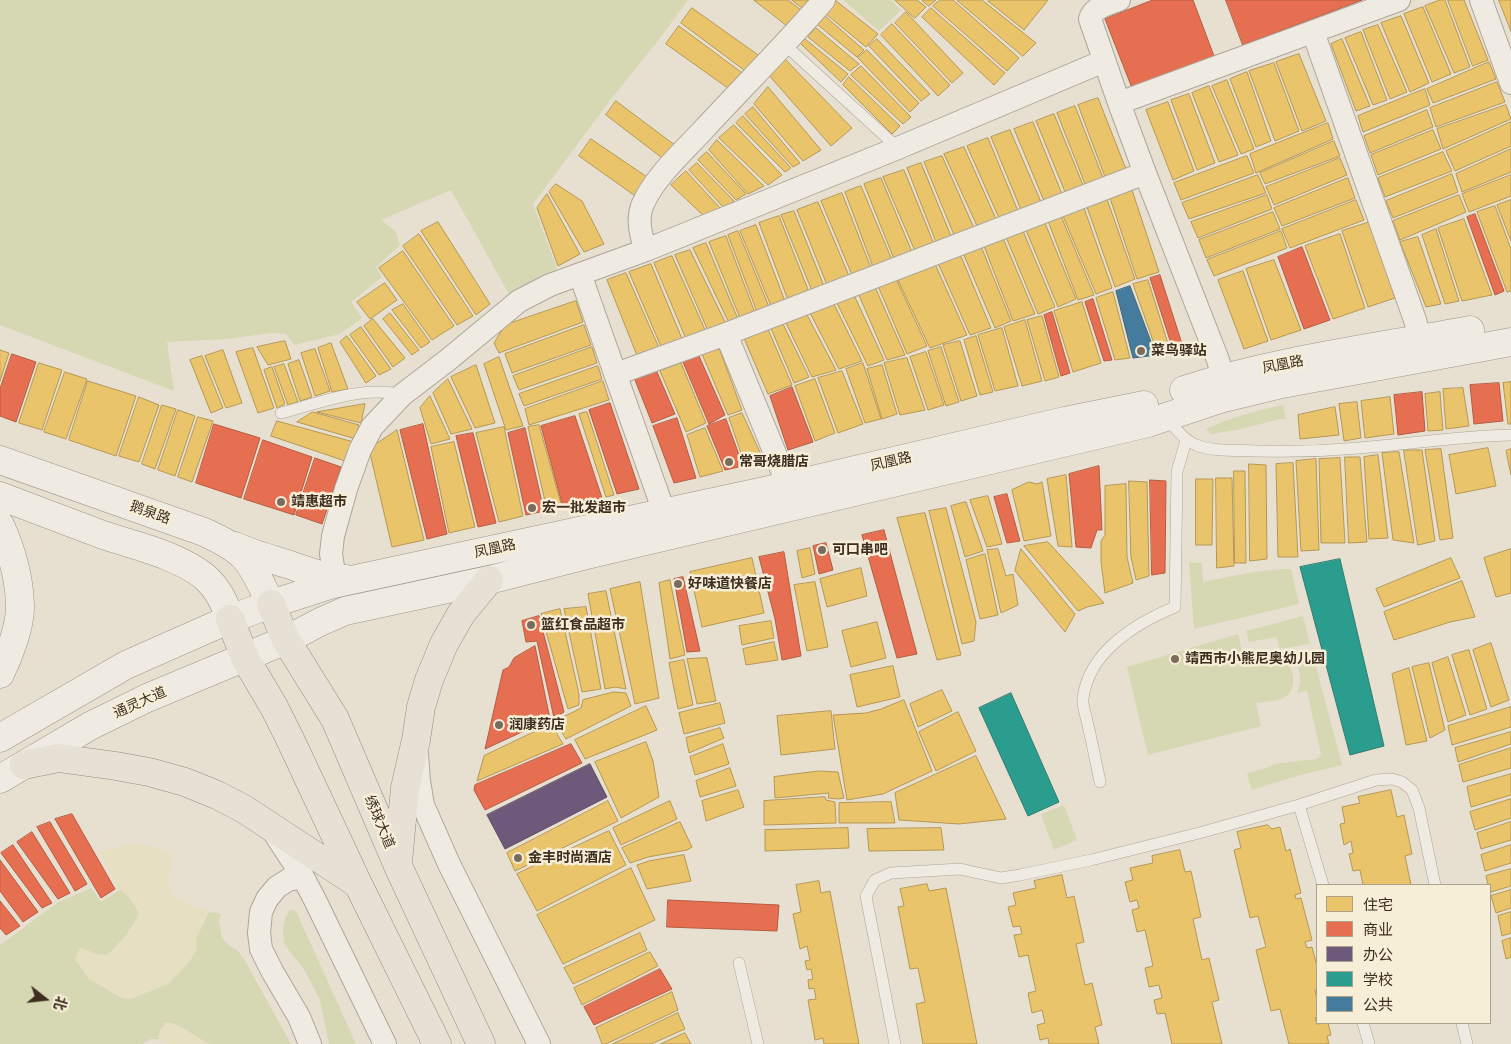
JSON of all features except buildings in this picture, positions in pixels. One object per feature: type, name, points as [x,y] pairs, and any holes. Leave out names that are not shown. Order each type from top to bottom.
[{"type":"main road","name":"凤凰路","points":[[271,604],[345,579],[788,485],[1064,421],[1144,406],[1163,397],[1223,378],[1511,323]]},
{"type":"main road","name":"凤凰路","points":[[286,640],[345,611],[489,580],[591,554],[1138,425],[1220,399],[1282,384],[1511,342]]},
{"type":"main road","name":"鹅泉路","points":[[0,460],[222,540],[242,554],[251,566],[271,604]]},
{"type":"main road","points":[[0,496],[169,557],[190,567],[206,578],[219,592],[245,658],[278,715],[358,884],[437,1044]]},
{"type":"main road","points":[[0,525],[12,559],[20,606],[12,646],[0,674]]},
{"type":"main road","points":[[222,540],[261,556],[345,579]]},
{"type":"main road","points":[[398,866],[405,788],[421,707],[429,680],[444,644],[461,614],[489,580]]},
{"type":"main road","points":[[0,738],[126,665],[230,619],[271,604]]},
{"type":"main road","name":"绣球大道","points":[[271,604],[286,640],[335,719],[398,866],[481,1044]]},
{"type":"main road","name":"通灵大道","points":[[0,779],[90,726],[147,698],[286,640]]},
{"type":"main road","points":[[24,764],[58,758],[108,764],[150,772],[185,782],[244,809],[358,884]]},
{"type":"street","points":[[646,250],[640,216],[642,206],[650,191],[684,150],[824,0]]},
{"type":"street","points":[[1119,0],[1096,9],[1090,19],[1119,103],[1218,360],[1223,378]]},
{"type":"street","points":[[1119,103],[1399,0]]},
{"type":"street","points":[[1481,0],[1511,83]]},
{"type":"street","points":[[1313,32],[1415,320],[1420,339]]},
{"type":"street","points":[[345,579],[331,554],[333,536],[346,489],[363,444],[372,427],[402,394],[520,301],[550,285],[646,250],[898,148],[1104,61]]},
{"type":"street","points":[[616,374],[726,334],[1145,173]]},
{"type":"street","points":[[580,274],[664,512]]},
{"type":"street","points":[[726,334],[788,485]]},
{"type":"street","points":[[416,740],[418,781],[423,804],[449,864],[539,1044]]},
{"type":"street","points":[[271,827],[303,877],[385,1044]]},
{"type":"street","points":[[303,877],[288,880],[277,887],[266,899],[261,912],[259,933],[261,949],[272,972],[299,1017],[310,1044]]},
{"type":"lane","points":[[784,44],[898,148]]},
{"type":"lane","points":[[281,413],[356,394],[388,391],[402,394]]},
{"type":"lane","points":[[1166,416],[1186,440],[1196,445],[1212,448],[1272,451],[1360,448],[1511,434]]},
{"type":"lane","points":[[1100,782],[1083,700],[1087,681],[1096,663],[1115,642],[1157,614],[1175,607],[1176,472],[1186,440]]},
{"type":"lane","points":[[894,1044],[866,896],[875,880],[891,873],[960,869],[1002,878],[1020,876],[1203,832],[1299,805],[1376,780],[1392,779],[1402,782],[1412,790],[1420,808],[1435,884]]},
{"type":"lane","points":[[1299,805],[1323,884]]},
{"type":"lane","points":[[739,962],[758,1044]]},
{"type":"lane","points":[[1363,1024],[1369,1044]]},
{"type":"lane","points":[[1462,1024],[1467,1044]]},
{"type":"shaded area","points":[[134,844],[155,847],[173,855],[169,874],[169,888],[176,898],[209,912],[196,939],[197,949],[192,958],[177,975],[168,984],[131,999],[122,998],[89,979],[75,959],[80,948],[97,954],[117,947],[132,928],[134,904],[120,890],[100,851]]},
{"type":"shaded area","points":[[165,1023],[172,1023],[181,1027],[209,1044],[169,1044],[158,1039],[159,1031]]},
{"type":"green space","points":[[0,0],[688,0],[533,204],[557,269],[510,296],[451,190],[381,220],[395,231],[400,245],[376,267],[382,277],[351,302],[362,318],[340,334],[294,345],[286,334],[272,333],[227,339],[167,342],[174,391],[0,325]]},
{"type":"green space","points":[[843,0],[891,0],[901,10],[879,31]]},
{"type":"green space","points":[[1283,405],[1286,419],[1211,434],[1206,429],[1253,412]]},
{"type":"green space","points":[[1189,562],[1202,563],[1203,582],[1236,575],[1291,569],[1299,604],[1194,629]]},
{"type":"green space","points":[[1303,616],[1310,644],[1280,649],[1276,637],[1249,642],[1246,631]]},
{"type":"green space","points":[[1238,634],[1244,658],[1271,651],[1282,657],[1288,664],[1293,674],[1293,685],[1288,695],[1278,700],[1256,703],[1261,726],[1148,755],[1127,667]]},
{"type":"green space","points":[[1313,655],[1342,765],[1300,775],[1252,790],[1247,774],[1280,763],[1317,759],[1321,754],[1307,691],[1297,693],[1300,675],[1293,659]]},
{"type":"green space","points":[[1064,805],[1077,840],[1054,850],[1041,814]]},
{"type":"green space","points":[[91,888],[101,902],[120,890],[129,897],[139,913],[125,936],[107,955],[97,954],[80,948],[75,959],[89,979],[122,998],[131,999],[168,984],[192,958],[197,949],[196,939],[209,912],[221,914],[219,921],[222,938],[238,951],[245,961],[291,1044],[209,1044],[181,1027],[172,1023],[165,1023],[158,1039],[151,1039],[142,1044],[0,1044],[0,945],[57,903]]},
{"type":"green space","points":[[290,910],[296,911],[356,1044],[329,1044],[320,1000],[304,969],[284,943],[283,928],[286,916]]},
{"type":"place","name":"菜鸟驿站","points":[[1141,351]]},
{"type":"place","name":"常哥烧腊店","points":[[729,462]]},
{"type":"place","name":"靖惠超市","points":[[281,502]]},
{"type":"place","name":"宏一批发超市","points":[[532,508]]},
{"type":"place","name":"可口串吧","points":[[822,550]]},
{"type":"place","name":"好味道快餐店","points":[[678,584]]},
{"type":"place","name":"篮红食品超市","points":[[531,625]]},
{"type":"place","name":"靖西市小熊尼奥幼儿园","points":[[1175,659]]},
{"type":"place","name":"润康药店","points":[[499,725]]},
{"type":"place","name":"金丰时尚酒店","points":[[518,858]]}]
